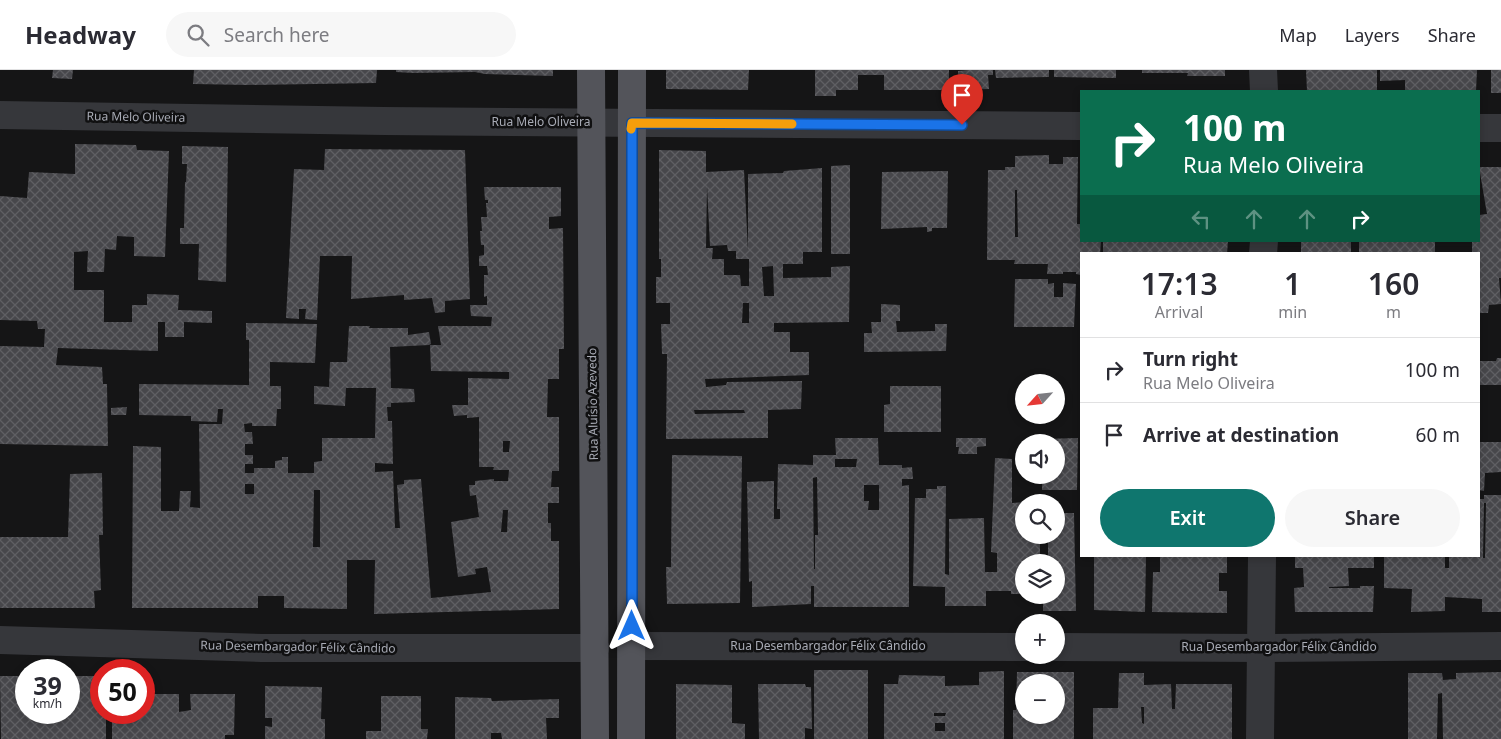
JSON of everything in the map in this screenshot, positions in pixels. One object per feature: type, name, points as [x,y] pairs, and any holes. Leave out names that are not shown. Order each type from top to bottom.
[{"type":"main road","name":"Rua Aluísio Azevedo","points":[[591,70],[596,648],[595,739]]},
{"type":"main road","points":[[631,739],[632,70]]},
{"type":"street","points":[[1263,70],[1264,90]]},
{"type":"street","name":"Rua Melo Oliveira","points":[[0,115],[632,123],[1080,126]]},
{"type":"street","points":[[1480,128],[1501,128]]},
{"type":"street","points":[[1260,739],[1262,557]]},
{"type":"street","name":"Rua Desembargador Félix Cândido","points":[[0,640],[262,648],[596,648]]},
{"type":"street","name":"Rua Desembargador Félix Cândido","points":[[632,646],[1015,647]]},
{"type":"street","name":"Rua Desembargador Félix Cândido","points":[[1065,647],[1501,646]]},
{"type":"building","points":[[53,70],[73,70],[72,79],[52,78]]},
{"type":"building","points":[[194,70],[377,70],[376,83],[247,85],[193,84]]},
{"type":"building","points":[[396,70],[553,70],[553,76],[475,72],[413,73],[396,72]]},
{"type":"building","points":[[666,70],[749,70],[748,90],[666,89]]},
{"type":"building","points":[[815,70],[949,70],[949,90],[884,90],[884,75],[858,75],[858,90],[836,90],[836,96],[815,96]]},
{"type":"building","points":[[993,70],[993,75],[988,75],[989,89],[958,90],[958,71]]},
{"type":"building","points":[[995,70],[1049,70],[1049,77],[996,78]]},
{"type":"building","points":[[1054,70],[1116,70],[1116,78],[1054,77]]},
{"type":"building","points":[[1142,70],[1225,70],[1225,76],[1187,76],[1188,73],[1142,73]]},
{"type":"building","points":[[1306,70],[1377,70],[1377,90],[1307,90]]},
{"type":"building","points":[[1380,70],[1477,70],[1476,90],[1405,90],[1405,80],[1380,81]]},
{"type":"building","points":[[1491,70],[1501,70],[1501,93],[1491,93]]},
{"type":"building","points":[[75,144],[136,145],[137,150],[169,151],[165,257],[134,256],[134,237],[117,236],[116,250],[105,249],[104,272],[87,272],[88,251],[74,252],[74,290],[104,290],[104,322],[132,322],[132,305],[147,305],[147,294],[179,295],[178,310],[212,311],[212,323],[184,322],[184,337],[165,337],[165,322],[158,322],[158,351],[58,348],[56,365],[102,367],[103,384],[107,384],[108,446],[0,444],[0,346],[44,347],[45,329],[38,329],[37,321],[0,320],[0,196],[27,198],[29,172],[75,174]]},
{"type":"building","points":[[182,146],[228,147],[226,282],[198,280],[199,244],[180,244],[180,228],[184,228],[187,164],[182,164]]},
{"type":"building","points":[[325,149],[465,150],[470,299],[445,301],[445,312],[435,313],[432,298],[404,300],[404,295],[351,299],[352,256],[320,256],[317,320],[305,319],[306,309],[299,309],[299,319],[286,318],[294,169],[324,170]]},
{"type":"building","points":[[659,150],[706,151],[706,172],[744,170],[748,251],[748,174],[783,173],[784,171],[822,168],[822,252],[803,252],[803,264],[783,264],[783,278],[831,277],[831,267],[850,266],[849,322],[774,323],[774,332],[790,332],[790,352],[809,352],[809,375],[705,379],[706,387],[726,385],[727,382],[802,381],[801,409],[768,410],[768,438],[666,439],[667,354],[662,354],[661,324],[670,324],[670,303],[656,303],[656,277],[661,277],[661,259],[659,259]],"holes":[[[707,186],[710,246],[727,245],[728,251],[736,251],[736,259],[749,259],[749,286],[741,286],[740,275],[724,275],[724,259],[712,259],[713,248],[706,248]],[[773,266],[774,296],[764,296],[762,267]],[[743,303],[749,303],[749,323],[742,323]],[[694,410],[744,410],[745,413],[695,414]]]},
{"type":"building","points":[[1049,155],[1049,164],[1063,164],[1063,157],[1078,157],[1077,224],[1080,224],[1080,242],[1101,242],[1100,252],[1080,252],[1080,275],[1076,274],[1076,272],[1047,274],[1048,264],[1014,264],[1015,260],[987,260],[988,170],[1005,170],[1005,167],[1015,167],[1015,156]],"holes":[[[1015,190],[1017,190],[1018,237],[1015,237]]]},
{"type":"building","points":[[850,165],[850,254],[831,254],[831,166]]},
{"type":"building","points":[[1480,167],[1501,167],[1501,278],[1499,278],[1501,304],[1489,305],[1488,313],[1480,313],[1480,252],[1472,252],[1472,242],[1480,242],[1480,215],[1487,214]]},
{"type":"building","points":[[948,171],[947,228],[932,228],[932,231],[927,232],[927,227],[881,229],[882,172]]},
{"type":"building","points":[[484,187],[561,187],[561,216],[549,217],[549,229],[563,228],[564,349],[559,349],[559,379],[548,379],[547,417],[559,417],[559,471],[552,471],[551,487],[559,487],[559,503],[548,503],[548,523],[551,523],[551,541],[559,541],[559,609],[374,614],[375,560],[347,560],[347,609],[284,608],[284,596],[258,596],[258,608],[132,608],[133,446],[161,447],[161,511],[179,511],[180,491],[191,491],[190,507],[200,508],[199,424],[222,424],[223,409],[218,409],[217,422],[191,421],[191,416],[139,415],[139,384],[249,385],[249,340],[246,340],[246,323],[317,324],[315,363],[270,362],[270,386],[281,386],[281,409],[277,409],[276,426],[244,424],[245,432],[252,432],[253,444],[245,444],[245,455],[253,455],[253,464],[245,464],[245,473],[254,473],[254,468],[275,468],[275,461],[282,460],[282,457],[288,457],[288,473],[314,473],[314,462],[322,461],[322,438],[375,438],[376,388],[346,388],[345,406],[314,404],[314,386],[329,387],[330,362],[347,362],[349,326],[408,328],[408,335],[429,332],[431,344],[429,345],[390,347],[391,388],[414,389],[415,402],[391,403],[391,407],[387,407],[388,421],[392,421],[393,464],[375,463],[375,472],[393,471],[395,528],[400,528],[397,485],[404,484],[404,480],[421,479],[431,598],[491,592],[487,567],[475,569],[476,574],[458,577],[451,522],[479,517],[476,495],[470,496],[469,485],[475,485],[475,481],[494,479],[494,481],[508,481],[509,470],[493,470],[494,467],[479,467],[479,417],[467,418],[467,415],[454,416],[452,405],[468,405],[468,378],[509,379],[509,372],[431,371],[430,345],[441,345],[438,326],[491,326],[492,317],[471,316],[470,305],[487,305],[487,296],[484,297],[484,275],[488,275],[487,266],[479,266],[479,256],[484,255],[484,245],[481,245],[480,231],[482,231],[481,217],[487,217],[486,203],[488,203],[488,200],[485,200]],"holes":[[[503,441],[510,441],[509,452],[503,452]],[[245,484],[254,484],[254,494],[245,494]],[[314,490],[320,490],[320,547],[313,547]],[[503,510],[508,510],[507,532],[501,532]]]},
{"type":"building","points":[[1103,242],[1228,242],[1227,252],[1103,252]]},
{"type":"building","points":[[1301,242],[1351,242],[1351,252],[1301,252]]},
{"type":"building","points":[[1359,242],[1435,242],[1435,252],[1359,252]]},
{"type":"building","points":[[1015,279],[1048,279],[1048,284],[1054,283],[1054,297],[1063,297],[1063,283],[1076,284],[1074,327],[1014,327]]},
{"type":"building","points":[[881,304],[900,305],[900,321],[896,321],[897,332],[935,331],[935,324],[947,324],[946,351],[864,352],[864,333],[872,333],[871,322],[881,322]]},
{"type":"building","points":[[1497,358],[1501,358],[1501,385],[1480,385],[1480,361],[1496,361]]},
{"type":"building","points":[[890,386],[941,386],[941,432],[884,432],[884,405],[890,404]]},
{"type":"building","points":[[127,407],[126,415],[111,415],[111,408]]},
{"type":"building","points":[[835,438],[878,438],[879,465],[902,465],[902,468],[912,467],[913,479],[902,479],[902,486],[909,485],[909,607],[814,607],[814,586],[811,586],[811,604],[752,607],[752,581],[749,582],[747,482],[774,481],[774,519],[780,519],[780,509],[777,509],[778,464],[813,465],[813,455],[836,455]],"holes":[[[835,459],[857,459],[856,467],[835,467]],[[817,477],[818,535],[815,535],[815,569],[813,478]],[[864,485],[879,485],[879,510],[868,510],[869,501],[864,501]]]},
{"type":"building","points":[[956,438],[986,438],[986,446],[977,447],[977,454],[958,454],[959,447],[956,447]]},
{"type":"building","points":[[1065,438],[1078,438],[1077,490],[1042,490],[1042,484],[1065,484]]},
{"type":"building","points":[[1480,442],[1501,442],[1501,472],[1485,473],[1484,491],[1480,490]]},
{"type":"building","points":[[672,455],[742,456],[740,603],[667,604],[666,567],[671,567]]},
{"type":"building","points":[[995,458],[1012,459],[1012,503],[1015,503],[1015,544],[1040,544],[1040,554],[1015,554],[1015,594],[1011,594],[1011,591],[986,591],[986,606],[945,606],[945,587],[913,586],[915,498],[926,498],[926,489],[937,489],[937,486],[946,486],[945,574],[949,575],[949,519],[984,518],[985,572],[997,572],[997,553],[991,552]]},
{"type":"building","points":[[102,473],[103,535],[99,535],[101,590],[94,591],[95,608],[0,608],[0,537],[68,537],[70,474]]},
{"type":"building","points":[[1484,495],[1501,495],[1501,612],[1482,612],[1482,599],[1445,597],[1445,611],[1411,612],[1412,589],[1384,588],[1384,557],[1445,557],[1445,568],[1449,568],[1449,557],[1480,557],[1480,499],[1484,499]],"holes":[[[1484,503],[1486,503],[1485,558],[1483,558]]]},
{"type":"building","points":[[1065,513],[1074,513],[1076,611],[1043,611],[1043,604],[1065,604],[1065,554],[1048,554],[1048,544],[1065,544]]},
{"type":"building","points":[[1094,557],[1146,557],[1145,612],[1094,610]]},
{"type":"building","points":[[1160,557],[1227,557],[1227,573],[1219,573],[1219,591],[1227,591],[1227,613],[1152,612],[1153,572],[1160,572]]},
{"type":"building","points":[[1295,557],[1374,557],[1374,568],[1348,568],[1349,586],[1329,587],[1360,588],[1360,586],[1374,586],[1373,612],[1295,612],[1294,588],[1304,587],[1303,568],[1295,568]]},
{"type":"building","points":[[814,670],[868,670],[868,739],[814,739]]},
{"type":"building","points":[[1004,671],[1004,739],[884,739],[884,684],[898,684],[899,675],[945,676],[945,686],[979,685],[979,672]],"holes":[[[934,713],[946,713],[945,716],[934,716]],[[935,723],[945,723],[945,731],[935,731]]]},
{"type":"building","points":[[1017,672],[1074,672],[1074,739],[1013,739],[1013,710],[1015,710],[1015,724],[1065,724],[1065,674],[1017,674]]},
{"type":"building","points":[[1501,672],[1501,739],[1443,739],[1442,693],[1438,694],[1437,739],[1408,739],[1408,673],[1442,673],[1443,680],[1456,679],[1456,673]]},
{"type":"building","points":[[1119,673],[1144,673],[1144,685],[1171,684],[1172,709],[1175,709],[1176,684],[1232,684],[1232,739],[1093,739],[1093,708],[1118,708]],"holes":[[[1141,707],[1144,707],[1144,724],[1142,723]]]},
{"type":"building","points":[[0,676],[15,676],[15,724],[80,724],[80,676],[90,676],[90,724],[106,724],[106,739],[1,739]]},
{"type":"building","points":[[676,684],[732,685],[732,723],[745,724],[745,739],[676,739]]},
{"type":"building","points":[[758,684],[805,684],[806,687],[811,687],[812,729],[805,728],[805,739],[759,739]]},
{"type":"building","points":[[265,686],[322,687],[321,719],[325,719],[325,739],[265,739],[265,726],[272,727],[272,718],[265,718]]},
{"type":"building","points":[[155,694],[179,694],[179,712],[191,710],[190,694],[235,694],[234,735],[225,735],[225,739],[112,739],[112,724],[155,724]]},
{"type":"building","points":[[381,696],[421,696],[421,729],[428,729],[427,739],[366,739],[366,731],[381,731]]},
{"type":"building","points":[[455,697],[491,698],[492,701],[559,699],[559,718],[546,718],[547,739],[502,739],[501,733],[491,733],[491,739],[455,739]]},
{"type":"slow traffic","points":[[631,129],[632,123],[792,124]]},
{"type":"route","points":[[632,626],[632,123],[962,125]]}]
